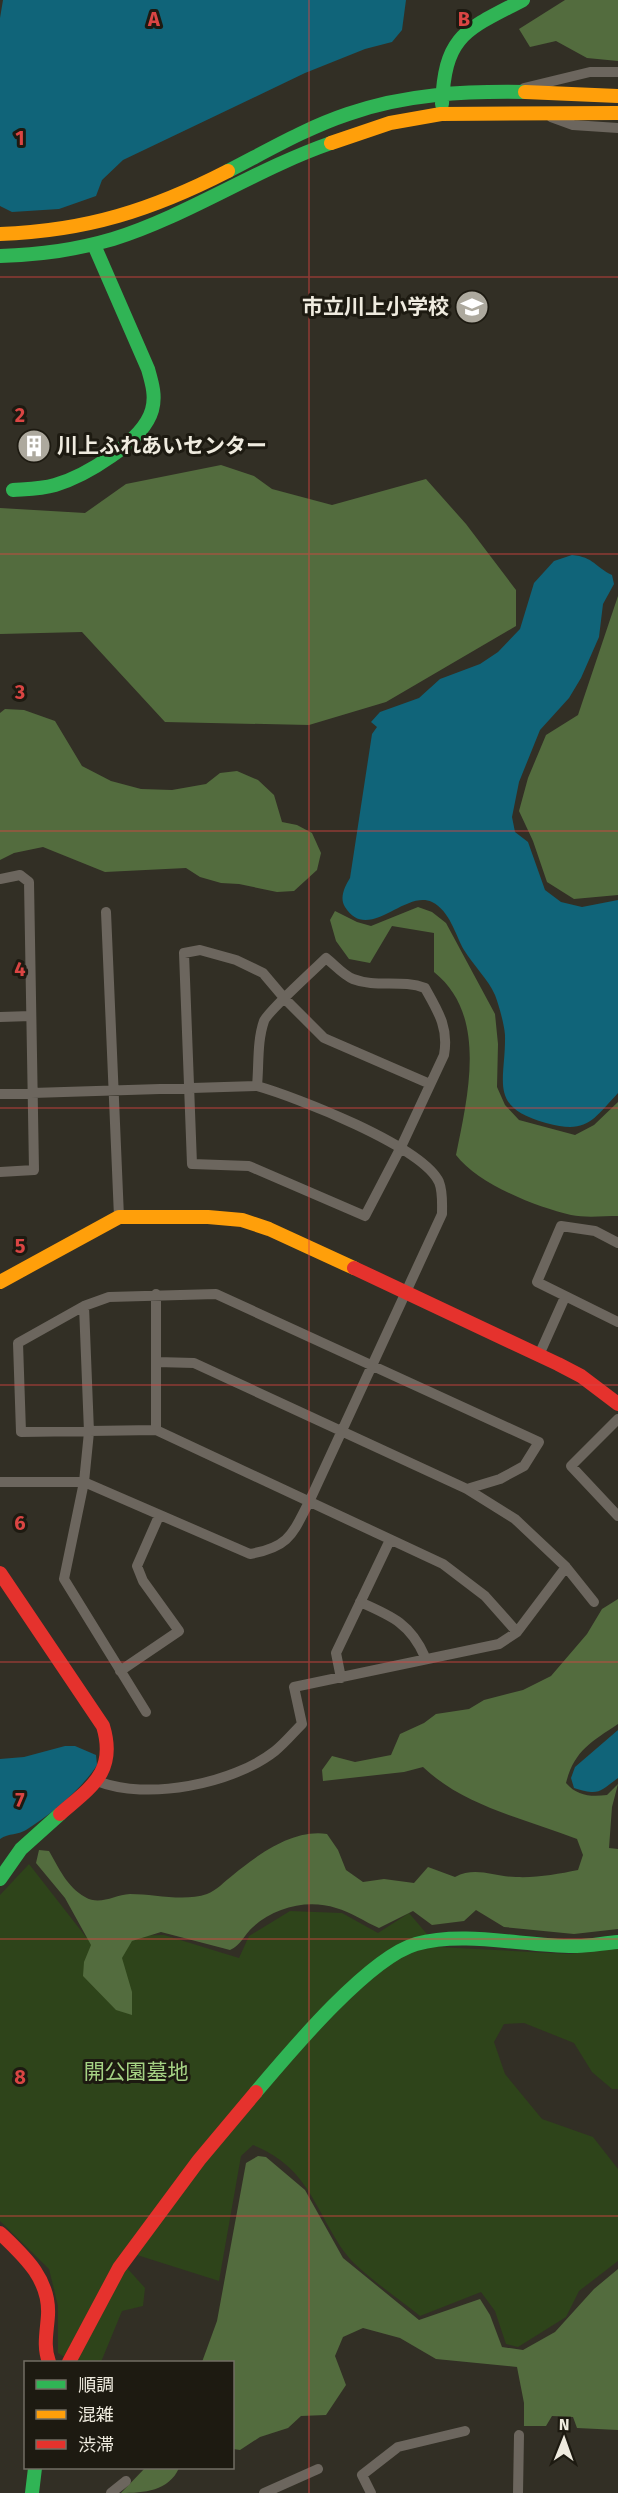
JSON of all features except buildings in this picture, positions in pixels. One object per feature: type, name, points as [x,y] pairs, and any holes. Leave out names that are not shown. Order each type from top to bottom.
[{"type":"street","points":[[441,114],[445,59],[453,44],[467,31],[523,0]]},
{"type":"street","points":[[510,92],[590,72],[618,72]]},
{"type":"street","points":[[0,234],[47,232],[128,216],[165,202],[312,128],[349,114],[399,100],[442,93],[510,92],[618,96]]},
{"type":"street","points":[[539,113],[573,125],[618,128]]},
{"type":"street","points":[[0,256],[42,255],[94,245],[145,228],[302,153],[347,135],[390,123],[441,114],[618,113]]},
{"type":"street","points":[[13,490],[41,489],[66,483],[129,443],[146,424],[151,414],[155,400],[150,374],[94,245]]},
{"type":"street","points":[[0,879],[20,875],[29,882],[34,1170],[0,1172]]},
{"type":"street","points":[[106,912],[118,1218]]},
{"type":"street","points":[[257,1086],[260,1039],[269,1010],[285,999],[326,958],[351,978],[366,982],[414,983],[425,988],[444,1023],[447,1039],[444,1055],[401,1147],[365,1216],[249,1166],[192,1164],[184,953],[200,950],[245,964],[263,973],[285,999],[324,1038],[430,1084]]},
{"type":"street","points":[[0,1017],[31,1016]]},
{"type":"street","points":[[0,1094],[190,1086],[257,1086],[285,1094],[401,1147],[432,1172],[439,1182],[442,1198],[442,1214],[372,1367],[339,1432],[309,1502],[291,1537],[274,1550],[250,1554],[84,1482],[0,1482]]},
{"type":"street","points":[[0,1282],[118,1218],[208,1216],[242,1220],[268,1229],[406,1291],[539,1355],[581,1376],[618,1404]]},
{"type":"street","points":[[618,1243],[595,1231],[561,1226],[537,1282],[618,1322]]},
{"type":"street","points":[[156,1294],[156,1430]]},
{"type":"street","points":[[467,1489],[500,1479],[524,1466],[539,1442],[216,1294],[109,1297],[84,1306],[18,1343],[21,1432],[156,1430],[443,1564],[466,1580],[517,1632]]},
{"type":"street","points":[[539,1355],[565,1297]]},
{"type":"street","points":[[84,1306],[89,1432],[84,1482],[64,1579],[146,1712]]},
{"type":"street","points":[[157,1362],[195,1363],[339,1432],[467,1489],[515,1519],[566,1567],[594,1602]]},
{"type":"street","points":[[618,1419],[571,1466],[618,1516]]},
{"type":"street","points":[[120,1671],[179,1631],[143,1581],[137,1566],[159,1516]]},
{"type":"street","points":[[340,1678],[336,1653],[390,1540]]},
{"type":"street","points":[[97,1781],[113,1787],[158,1790],[184,1786],[240,1771],[275,1751],[302,1724],[294,1687],[499,1644],[517,1632],[566,1567]]},
{"type":"street","points":[[0,1573],[103,1726],[109,1756],[105,1770],[97,1781],[21,1849],[0,1879]]},
{"type":"street","points":[[360,1602],[394,1617],[417,1638],[425,1658]]},
{"type":"street","points":[[70,2361],[119,2268],[199,2160],[284,2059],[327,2013],[384,1961],[416,1944],[455,1939],[577,1946],[618,1942]]},
{"type":"street","points":[[0,2233],[43,2280],[49,2308],[44,2349],[49,2361]]},
{"type":"street","points":[[371,2493],[362,2475],[398,2447],[465,2431]]},
{"type":"street","points":[[518,2493],[519,2435]]},
{"type":"street","points":[[32,2493],[34,2469]]},
{"type":"street","points":[[264,2493],[318,2469]]},
{"type":"street","points":[[111,2493],[126,2481]]},
{"type":"green space","points":[[565,0],[618,0],[618,61],[587,58],[556,41],[530,47],[519,29]]},
{"type":"green space","points":[[221,465],[254,476],[272,489],[332,505],[426,479],[466,524],[516,590],[516,626],[386,702],[309,725],[165,722],[82,632],[0,634],[0,508],[85,513],[126,484]]},
{"type":"green space","points":[[618,596],[618,895],[574,899],[547,882],[533,841],[519,811],[528,778],[546,735],[578,715]]},
{"type":"green space","points":[[5,709],[24,710],[55,721],[82,766],[111,781],[141,789],[172,790],[206,784],[220,773],[237,771],[258,780],[274,795],[282,822],[297,825],[312,833],[321,853],[317,870],[294,891],[277,892],[239,884],[221,883],[200,877],[186,868],[105,872],[43,847],[14,853],[0,860],[0,713]]},
{"type":"green space","points":[[418,907],[432,912],[446,923],[495,1014],[498,1044],[497,1087],[505,1105],[519,1120],[575,1135],[594,1125],[618,1102],[618,1216],[577,1216],[525,1200],[493,1185],[466,1166],[456,1155],[469,1082],[468,1033],[462,1010],[451,990],[434,972],[434,933],[392,926],[370,963],[349,959],[336,941],[330,920],[335,911],[371,926]]},
{"type":"green space","points":[[618,1599],[618,1724],[585,1748],[569,1772],[566,1783],[575,1791],[595,1796],[607,1795],[618,1784],[612,1807],[609,1848],[618,1849],[618,1929],[574,1934],[504,1927],[476,1910],[464,1921],[432,1925],[413,1911],[379,1928],[347,1912],[314,1904],[292,1907],[271,1914],[250,1930],[230,1950],[161,1932],[132,1941],[122,1958],[132,1992],[132,2015],[116,2010],[83,1976],[84,1962],[91,1945],[65,1898],[36,1863],[39,1850],[49,1851],[73,1888],[85,1897],[96,1900],[130,1894],[179,1898],[207,1894],[265,1851],[289,1839],[314,1833],[327,1834],[338,1850],[346,1870],[363,1882],[384,1879],[414,1883],[428,1867],[455,1877],[478,1872],[508,1877],[532,1877],[578,1870],[583,1855],[577,1839],[476,1802],[440,1781],[423,1767],[404,1772],[323,1781],[322,1770],[332,1756],[355,1762],[391,1755],[400,1734],[424,1723],[436,1714],[469,1709],[484,1700],[523,1690],[551,1676],[587,1634],[602,1609]]},
{"type":"green space","name":"開公園墓地","points":[[29,1864],[86,1937],[164,1935],[239,1958],[249,1936],[290,1911],[342,1913],[378,1933],[409,1913],[438,1947],[569,1954],[618,1948],[618,2089],[612,2089],[592,2072],[574,2043],[524,2023],[504,2024],[494,2042],[505,2074],[542,2119],[593,2137],[618,2169],[618,2261],[579,2291],[566,2317],[518,2347],[506,2344],[495,2311],[481,2292],[420,2316],[381,2286],[346,2254],[299,2178],[272,2154],[253,2145],[241,2156],[219,2281],[137,2255],[127,2268],[145,2288],[143,2306],[122,2311],[101,2361],[70,2361],[58,2353],[58,2306],[49,2269],[0,2221],[0,1895]]},
{"type":"green space","points":[[258,2156],[266,2157],[305,2190],[343,2258],[419,2320],[480,2299],[490,2315],[502,2347],[523,2350],[555,2332],[594,2289],[618,2269],[618,2430],[577,2428],[573,2417],[552,2416],[546,2426],[524,2426],[524,2403],[517,2367],[436,2359],[400,2338],[363,2328],[343,2337],[335,2356],[346,2385],[326,2415],[301,2416],[288,2428],[260,2437],[240,2450],[234,2449],[234,2361],[202,2361],[217,2321],[246,2163]]},
{"type":"green space","points":[[144,2469],[178,2469],[169,2482],[155,2489],[121,2493]]},
{"type":"water","points":[[3,0],[406,0],[402,30],[392,42],[365,49],[305,73],[123,160],[102,180],[96,196],[59,209],[12,212],[0,206],[0,18]]},
{"type":"water","points":[[572,555],[590,560],[612,575],[614,584],[603,604],[599,637],[581,678],[569,698],[540,730],[519,782],[512,817],[515,832],[528,842],[545,890],[561,902],[582,907],[618,900],[618,1093],[595,1118],[580,1126],[571,1127],[527,1117],[507,1100],[503,1079],[505,1035],[497,999],[464,950],[443,911],[432,902],[421,900],[410,902],[376,918],[364,920],[354,917],[345,907],[343,896],[350,878],[372,734],[377,727],[371,722],[380,712],[419,698],[440,679],[480,664],[498,652],[520,629],[534,583],[554,561]]},
{"type":"water","points":[[618,1730],[618,1778],[607,1787],[594,1792],[574,1788],[571,1778],[575,1767]]},
{"type":"water","points":[[65,1746],[75,1746],[96,1755],[97,1765],[91,1774],[65,1801],[45,1817],[23,1832],[0,1839],[0,1759],[24,1757]]},
{"type":"traffic: fast","points":[[442,104],[448,62],[462,37],[487,19],[523,0]]},
{"type":"traffic: fast","points":[[228,171],[317,126],[370,107],[436,95],[525,92]]},
{"type":"traffic: fast","points":[[0,256],[57,251],[113,239],[169,218],[276,166],[331,143]]},
{"type":"traffic: fast","points":[[13,490],[55,485],[97,466],[137,434],[152,410],[154,395],[148,369],[94,245]]},
{"type":"traffic: fast","points":[[0,1879],[21,1849],[60,1814]]},
{"type":"traffic: fast","points":[[256,2092],[308,2032],[353,1987],[375,1968],[397,1953],[416,1944],[455,1939],[558,1946],[618,1942]]},
{"type":"traffic: fast","points":[[32,2493],[35,2469]]},
{"type":"traffic: slow","points":[[525,92],[618,96]]},
{"type":"traffic: slow","points":[[331,143],[390,123],[441,114],[618,113]]},
{"type":"traffic: slow","points":[[0,234],[61,228],[118,216],[172,197],[228,171]]},
{"type":"traffic: slow","points":[[0,1282],[119,1217],[208,1217],[242,1220],[269,1229],[354,1268]]},
{"type":"traffic: jam","points":[[354,1268],[558,1364],[581,1376],[618,1404]]},
{"type":"traffic: jam","points":[[0,1573],[103,1726],[107,1755],[104,1767],[91,1786],[60,1814]]},
{"type":"traffic: jam","points":[[70,2361],[119,2268],[199,2160],[256,2092]]},
{"type":"traffic: jam","points":[[0,2233],[34,2269],[45,2290],[48,2315],[46,2345],[49,2361]]},
{"type":"place","name":"市立川上小学校","points":[[472,307]]},
{"type":"place","name":"川上ふれあいセンター","points":[[34,446]]}]
